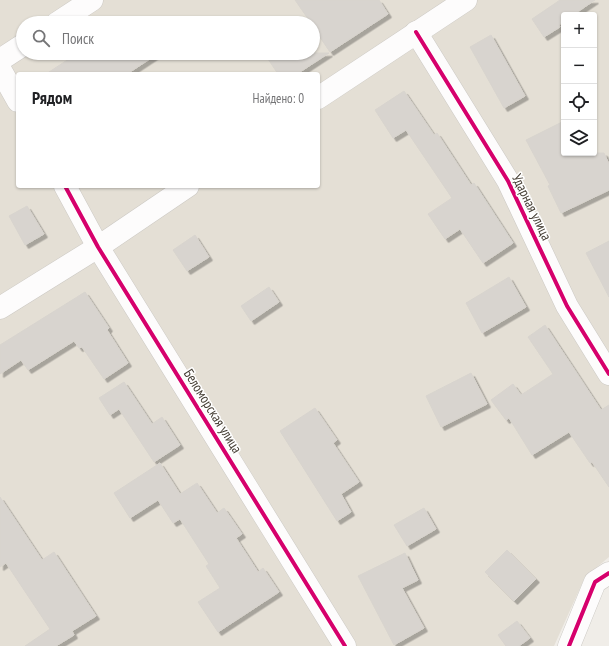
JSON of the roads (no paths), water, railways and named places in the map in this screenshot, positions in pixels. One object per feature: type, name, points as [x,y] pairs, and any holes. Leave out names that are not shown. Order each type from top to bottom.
[{"type":"street","points":[[68,16],[92,0]]},
{"type":"street","points":[[320,97],[466,0]]},
{"type":"street","name":"Ударная улица","points":[[416,32],[508,181],[567,306],[609,374]]},
{"type":"street","points":[[0,60],[16,50]]},
{"type":"street","points":[[0,69],[16,97]]},
{"type":"street","name":"Беломорская улица","points":[[66,188],[98,247],[345,646]]},
{"type":"street","points":[[0,308],[98,247],[185,188]]},
{"type":"street","points":[[569,646],[595,582],[609,573]]}]
